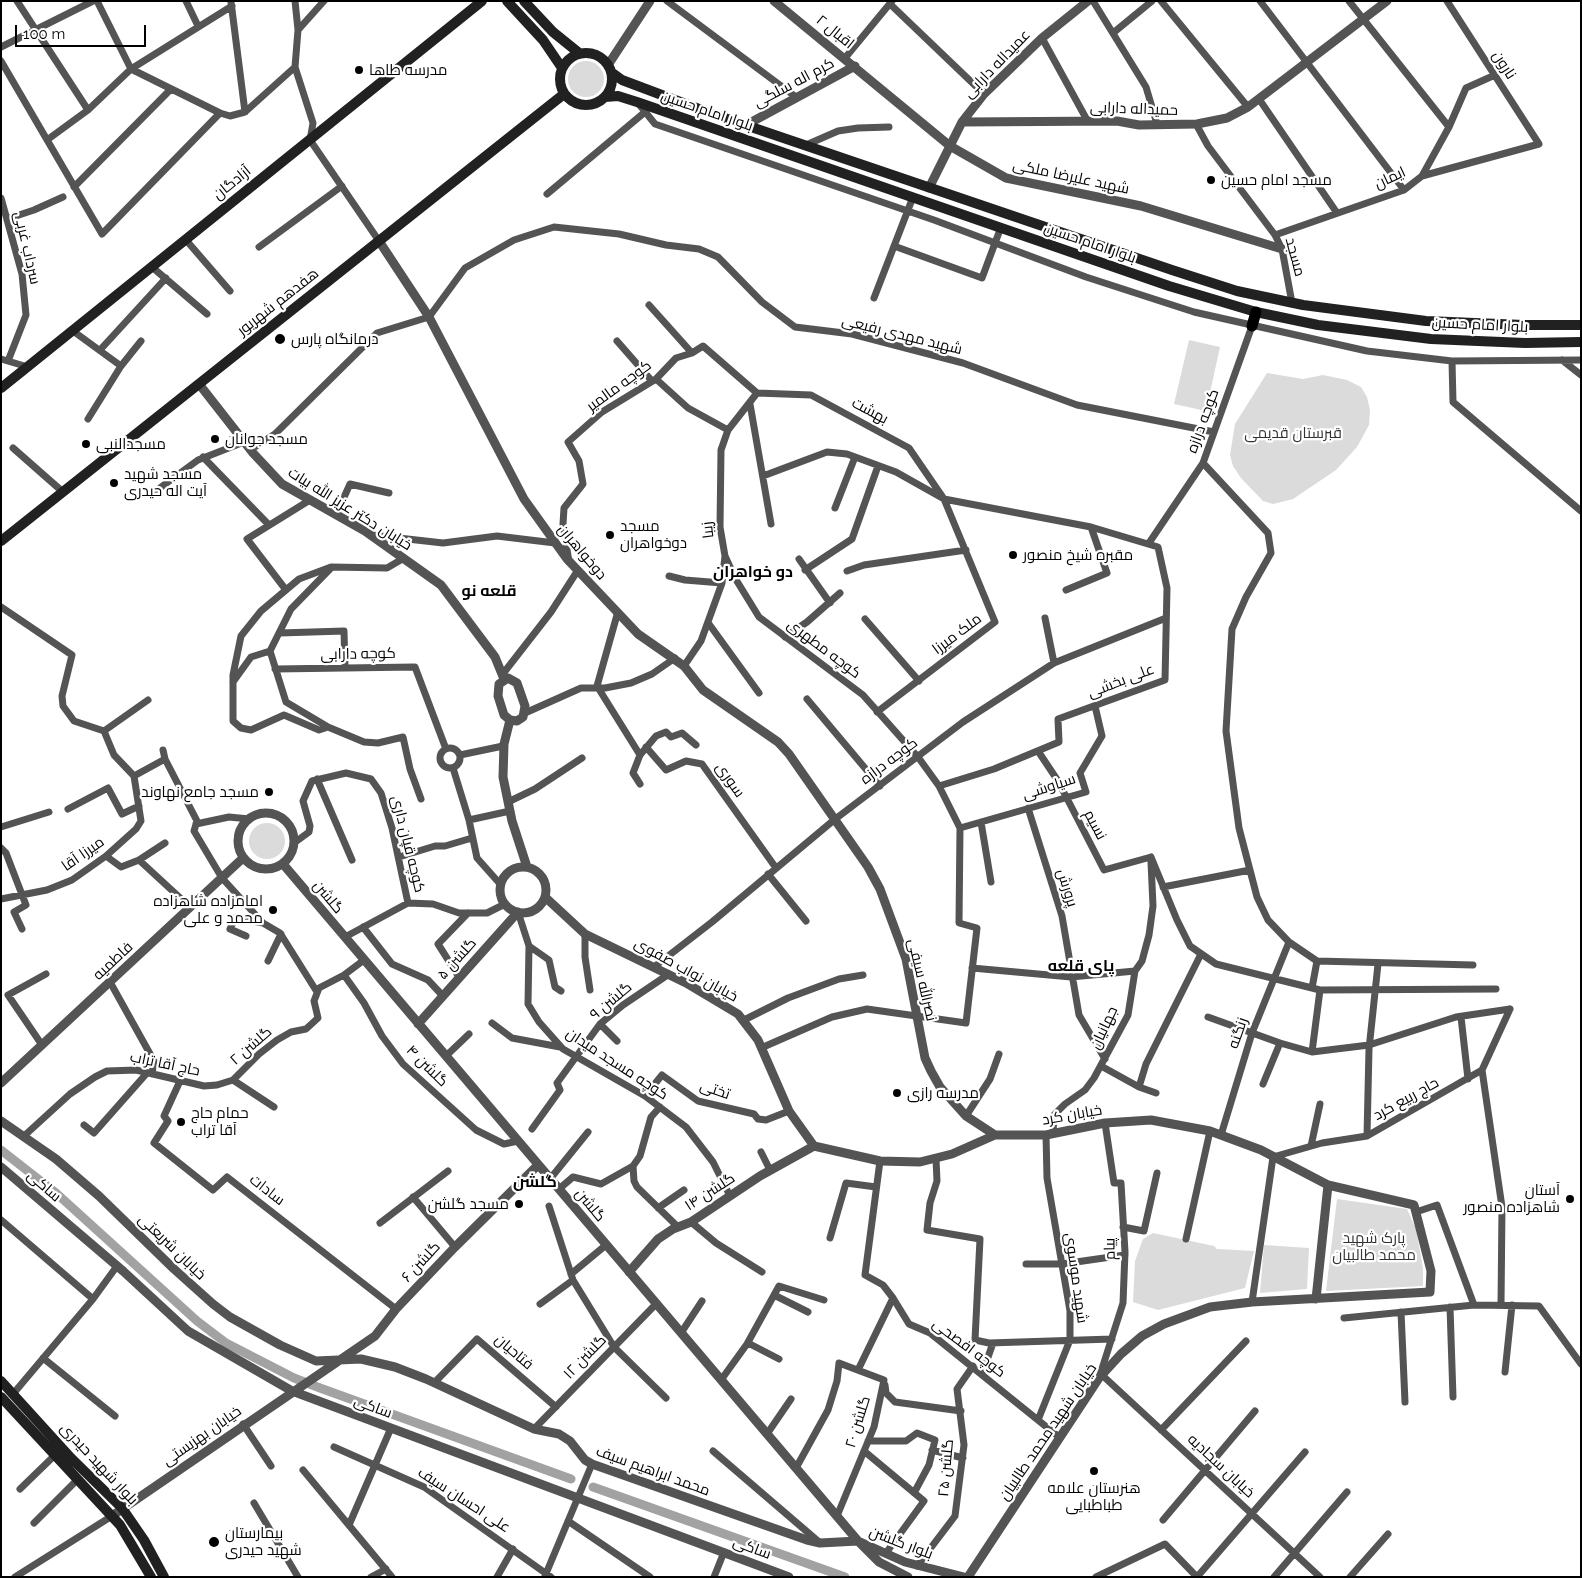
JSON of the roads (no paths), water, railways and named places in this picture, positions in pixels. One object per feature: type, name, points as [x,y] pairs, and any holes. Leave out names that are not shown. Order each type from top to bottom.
[{"type":"main road","name":"آزادگان","points":[[1,388],[482,1]]},
{"type":"main road","points":[[507,1],[543,40],[562,68]]},
{"type":"main road","points":[[530,4],[553,32],[579,53]]},
{"type":"main road","points":[[579,53],[595,54],[610,68],[611,88],[605,97],[585,106],[570,100],[564,94],[560,78],[562,68],[572,57],[579,53]]},
{"type":"main road","name":"بلوار امام حسین","points":[[610,68],[622,80],[746,125],[1238,291],[1292,302],[1426,321],[1581,325]]},
{"type":"main road","name":"هفدهم شهریور","points":[[1,541],[564,94]]},
{"type":"main road","name":"بلوار امام حسین","points":[[605,97],[618,96],[637,102],[1169,286],[1256,312],[1318,325],[1431,339],[1525,343],[1581,342]]},
{"type":"main road","points":[[1252,326],[1256,312]]},
{"type":"main road","name":"بلوار شهید حیدری","points":[[1,1381],[71,1458],[122,1508],[144,1540],[164,1577]]},
{"type":"main road","name":"بلوار شهید حیدری","points":[[4,1404],[112,1516],[127,1535],[151,1577]]},
{"type":"street","points":[[17,1],[88,110]]},
{"type":"street","points":[[1,47],[95,1],[131,69],[220,113],[230,116],[245,112],[295,67]]},
{"type":"street","points":[[186,1],[198,26]]},
{"type":"street","points":[[294,1],[298,30],[295,67],[313,123],[310,140],[379,241]]},
{"type":"street","points":[[298,30],[324,1]]},
{"type":"street","points":[[610,68],[650,1]]},
{"type":"street","points":[[667,1],[796,97]]},
{"type":"street","name":"اقبال ۲","points":[[774,1],[855,66]]},
{"type":"street","name":"عمیداله دارابی","points":[[929,188],[962,122],[984,94],[1042,38],[1088,1]]},
{"type":"street","points":[[1093,1],[1146,87],[1157,124]]},
{"type":"street","points":[[1112,33],[1152,1]]},
{"type":"street","points":[[1161,1],[1248,107]]},
{"type":"street","points":[[1260,1],[1404,190]]},
{"type":"street","points":[[1350,1],[1449,126]]},
{"type":"street","name":"حمیداله دارابی","points":[[962,122],[1087,120],[1117,121],[1139,125],[1196,124],[1227,118],[1259,99],[1387,1]]},
{"type":"street","name":"نارون","points":[[1422,176],[1539,144],[1446,1]]},
{"type":"street","points":[[845,58],[891,3],[984,94]]},
{"type":"street","points":[[47,140],[88,110],[131,69],[231,4],[245,112]]},
{"type":"street","points":[[1042,38],[1087,120]]},
{"type":"street","points":[[2,64],[102,234],[220,113]]},
{"type":"street","name":"کرم اله سلگی","points":[[746,125],[855,66]]},
{"type":"street","name":"شهید علیرضا ملکی","points":[[855,66],[950,147],[1006,178],[1141,206],[1282,249]]},
{"type":"street","name":"ایمان","points":[[1274,235],[1404,190],[1422,176],[1449,126],[1466,88],[1495,75]]},
{"type":"street","points":[[74,187],[171,89]]},
{"type":"street","points":[[1259,99],[1337,213]]},
{"type":"street","points":[[637,102],[655,124],[907,210],[1095,280],[1194,312],[1367,351],[1452,361],[1581,360]]},
{"type":"street","points":[[547,194],[645,112]]},
{"type":"street","name":"مسجد","points":[[1196,124],[1208,146],[1274,235],[1282,249],[1292,302]]},
{"type":"street","points":[[806,146],[838,131],[889,127]]},
{"type":"street","points":[[259,247],[342,186]]},
{"type":"street","points":[[7,219],[63,197]]},
{"type":"street","points":[[874,298],[907,210],[914,197]]},
{"type":"street","name":"سرداب غربی","points":[[1,198],[22,274],[26,316],[5,360]]},
{"type":"street","name":"شهید مهدی رفیعی","points":[[429,317],[465,268],[514,240],[554,227],[619,234],[666,245],[699,249],[718,257],[762,302],[795,327],[852,334],[963,363],[1077,405],[1214,432]]},
{"type":"street","points":[[894,246],[982,278],[1001,227]]},
{"type":"street","points":[[186,240],[230,291]]},
{"type":"street","name":"دوخواهران","points":[[379,241],[429,317],[524,499],[555,543],[618,615],[658,650],[675,658],[684,666],[703,690],[778,742],[789,754],[834,820]]},
{"type":"street","points":[[152,267],[207,314]]},
{"type":"street","points":[[100,350],[166,278]]},
{"type":"street","points":[[649,305],[692,353]]},
{"type":"street","points":[[153,493],[204,458],[247,446],[275,434],[377,332],[429,317]]},
{"type":"street","name":"کوچه درازه","points":[[1149,543],[1203,462],[1252,326]]},
{"type":"street","points":[[73,331],[121,366]]},
{"type":"street","points":[[88,419],[121,366],[141,340]]},
{"type":"street","points":[[617,341],[654,380],[688,408],[728,430]]},
{"type":"street","name":"کوچه مالمیر","points":[[570,562],[563,524],[564,508],[583,484],[580,461],[568,442],[602,412],[654,380],[676,358],[692,353],[703,346],[757,393]]},
{"type":"street","points":[[5,360],[28,367]]},
{"type":"street","points":[[1562,360],[1581,375]]},
{"type":"street","points":[[1452,361],[1453,402],[1581,511]]},
{"type":"street","name":"خیابان دکتر عزیز الله بیات","points":[[199,384],[247,446],[282,484],[370,535],[441,585],[494,657],[503,677]]},
{"type":"street","name":"زیبا","points":[[684,666],[701,641],[709,624],[722,583],[725,556],[720,527],[721,450],[728,430],[757,393]]},
{"type":"street","name":"بهشت","points":[[757,393],[811,395],[909,448],[944,500]]},
{"type":"street","points":[[750,404],[772,524]]},
{"type":"street","points":[[13,448],[63,492]]},
{"type":"street","points":[[763,476],[827,452],[855,457],[896,472],[944,500],[1091,527],[1149,543]]},
{"type":"street","points":[[835,508],[855,457]]},
{"type":"street","points":[[204,458],[269,525]]},
{"type":"street","points":[[1203,462],[1268,533],[1271,554],[1246,597],[1232,629],[1226,731],[1239,828],[1257,897],[1268,920],[1289,942],[1317,961],[1472,965]]},
{"type":"street","points":[[806,570],[852,538],[878,466]]},
{"type":"street","points":[[336,515],[350,484],[389,492]]},
{"type":"street","points":[[286,590],[248,539],[310,500]]},
{"type":"street","name":"ملک میرزا","points":[[878,712],[995,622],[944,500]]},
{"type":"street","points":[[1066,590],[1107,573],[1091,527]]},
{"type":"street","points":[[370,535],[443,542],[497,536],[555,543]]},
{"type":"street","name":"علی بخشی","points":[[1038,750],[1059,742],[1058,719],[1165,680],[1167,588],[1158,548],[1149,543]]},
{"type":"street","points":[[847,570],[864,565],[966,550]]},
{"type":"street","name":"کوچه مطهری","points":[[725,556],[735,578],[759,617],[863,695],[918,757],[939,786],[960,828]]},
{"type":"street","points":[[328,727],[319,730],[284,715],[252,730],[241,728],[233,721],[233,682],[241,636],[261,611],[299,579],[331,567],[386,568],[404,558]]},
{"type":"street","points":[[799,559],[830,603]]},
{"type":"street","points":[[233,682],[251,657],[270,651],[292,609],[331,567]]},
{"type":"street","points":[[578,570],[540,628],[498,684],[498,696],[504,715],[510,720],[517,720],[525,713],[572,691],[597,686],[605,688],[631,683],[652,674],[675,658]]},
{"type":"street","points":[[669,576],[685,580],[722,583]]},
{"type":"street","points":[[785,637],[830,603],[840,593]]},
{"type":"street","points":[[1,607],[72,656],[62,696],[64,706],[74,721],[104,731],[114,755],[134,776],[139,806],[122,814],[108,788],[68,809]]},
{"type":"street","points":[[618,615],[597,686],[640,755]]},
{"type":"street","points":[[1045,618],[1054,663]]},
{"type":"street","name":"کوچه درازه","points":[[654,967],[834,820],[963,722],[1054,663],[1166,618]]},
{"type":"street","points":[[865,619],[919,681]]},
{"type":"street","points":[[709,624],[759,692]]},
{"type":"street","points":[[280,633],[344,631],[345,668]]},
{"type":"street","name":"کوچه قپان داری","points":[[270,651],[274,669],[286,702],[328,727],[364,742],[378,743],[403,738],[410,769],[421,799]]},
{"type":"street","name":"کوچه دارابی","points":[[274,669],[415,668],[446,749]]},
{"type":"street","points":[[503,677],[517,683],[525,706],[525,713]]},
{"type":"street","points":[[807,699],[880,786]]},
{"type":"street","points":[[104,731],[148,700]]},
{"type":"street","name":"سیاوشی","points":[[960,828],[1086,792],[1080,773],[1102,736],[1095,706]]},
{"type":"street","points":[[510,720],[503,746],[503,777],[509,807],[527,867]]},
{"type":"street","points":[[640,784],[633,773],[640,755],[656,736],[666,732],[671,737],[682,733],[696,745]]},
{"type":"street","points":[[460,754],[503,746]]},
{"type":"street","name":"سوری","points":[[646,747],[666,770],[686,761],[702,764],[776,868]]},
{"type":"street","points":[[446,749],[456,750],[460,754],[458,764],[453,768],[446,768],[441,763],[441,753],[446,749]]},
{"type":"street","points":[[162,750],[197,821],[194,831],[222,878],[264,924],[281,934],[318,992],[319,988],[344,975],[364,960]]},
{"type":"street","points":[[939,786],[994,769],[1038,750]]},
{"type":"street","name":"نسیم","points":[[1038,750],[1058,781],[1104,870],[1151,857]]},
{"type":"street","points":[[469,820],[509,807],[582,758]]},
{"type":"street","points":[[134,776],[165,759]]},
{"type":"street","points":[[453,768],[469,820],[477,858],[501,885]]},
{"type":"street","name":"کوچه قپان داری","points":[[316,779],[346,773],[371,779],[381,793],[399,858],[408,903]]},
{"type":"street","points":[[294,843],[309,832],[310,826],[303,801],[312,781],[316,779],[352,860]]},
{"type":"street","name":"میرزا آقا","points":[[1,899],[47,890],[72,880],[106,856],[136,829],[141,820],[139,806]]},
{"type":"street","name":"پرورش","points":[[1028,808],[1062,916],[1079,1015],[1105,1059]]},
{"type":"street","points":[[1,827],[49,812]]},
{"type":"street","points":[[196,824],[229,817],[248,818],[264,813],[279,816],[290,828],[294,843],[292,851],[283,864],[275,868],[257,869],[243,858],[239,850],[238,833],[248,818]]},
{"type":"street","name":"نصرالله سیفی","points":[[834,820],[868,867],[880,889],[906,959],[926,1058],[931,1071],[940,1088],[966,1116],[995,1134]]},
{"type":"street","points":[[981,822],[991,882]]},
{"type":"street","points":[[761,1048],[832,1017],[867,1009],[966,1023],[977,928],[959,923],[960,828]]},
{"type":"street","points":[[399,858],[435,846],[445,846],[472,838]]},
{"type":"street","points":[[106,856],[121,866],[139,860],[165,843]]},
{"type":"street","points":[[1,848],[6,853],[26,906],[14,912],[22,929]]},
{"type":"street","points":[[1151,857],[1190,946],[1216,964],[1316,989],[1496,989]]},
{"type":"street","name":"جهانیان","points":[[1049,1134],[1054,1115],[1064,1104],[1085,1090],[1101,1066],[1128,1015],[1135,970],[1142,961],[1153,906],[1151,857]]},
{"type":"street","name":"فاطمیه","points":[[1,1083],[243,858]]},
{"type":"street","points":[[139,860],[190,907]]},
{"type":"street","name":"گلشن","points":[[283,864],[858,1541]]},
{"type":"street","points":[[527,867],[536,871],[543,878],[546,887],[545,897],[540,906],[532,911],[518,912],[505,904],[501,895],[501,885],[510,871],[527,867]]},
{"type":"street","points":[[1163,887],[1250,870]]},
{"type":"street","points":[[768,874],[806,921]]},
{"type":"street","name":"خیابان نواب صفوی","points":[[545,897],[585,934],[669,974],[728,1006],[744,1020],[761,1048],[789,1111],[814,1146]]},
{"type":"street","points":[[345,937],[408,903],[433,904],[459,913],[486,913],[505,904]]},
{"type":"street","name":"کوچه مسجد میدان","points":[[518,912],[529,946],[528,1004],[561,1047],[645,1096],[686,1127],[713,1162],[730,1196]]},
{"type":"street","name":"گلشن ۵","points":[[418,1024],[518,912]]},
{"type":"street","points":[[460,977],[438,944],[468,913]]},
{"type":"street","points":[[246,936],[230,930],[235,918],[264,924]]},
{"type":"street","points":[[364,927],[392,964],[428,980],[443,996]]},
{"type":"street","points":[[268,961],[281,934]]},
{"type":"street","points":[[585,934],[585,957],[590,990]]},
{"type":"street","name":"زنگنه","points":[[1221,1135],[1252,1032],[1289,942]]},
{"type":"street","points":[[529,946],[549,960],[555,987],[561,990]]},
{"type":"street","points":[[1139,1087],[1146,1064],[1202,954]]},
{"type":"street","points":[[1312,1052],[1317,961]]},
{"type":"street","points":[[1367,1136],[1369,1045],[1378,964]]},
{"type":"street","points":[[972,968],[1071,977],[1135,970]]},
{"type":"street","points":[[42,1045],[8,995],[46,974]]},
{"type":"street","name":"گلشن ۹","points":[[532,1130],[560,1090],[557,1082],[600,1024],[622,1005],[669,974]]},
{"type":"street","name":"گلشن ۴","points":[[344,975],[364,1003],[382,1036],[403,1064],[476,1130],[504,1144],[518,1141]]},
{"type":"street","points":[[744,1020],[788,998],[839,979],[863,975]]},
{"type":"street","points":[[84,1125],[94,1133],[149,1073],[154,1061],[110,982]]},
{"type":"street","name":"گلشن ۲","points":[[232,1080],[277,1040],[291,1032],[306,1029],[318,1018],[314,1001],[318,992]]},
{"type":"street","points":[[1208,1017],[1280,1044],[1312,1052],[1369,1045],[1461,1017],[1510,1009],[1482,1070],[1502,1207],[1501,1305]]},
{"type":"street","points":[[1461,1017],[1468,1079]]},
{"type":"street","points":[[492,1023],[512,1038],[561,1047]]},
{"type":"street","points":[[600,1024],[617,1041]]},
{"type":"street","points":[[446,1056],[470,1034]]},
{"type":"street","points":[[1263,1084],[1280,1044]]},
{"type":"street","points":[[966,1116],[990,1079],[999,1054]]},
{"type":"street","points":[[1101,1066],[1139,1087],[1156,1093]]},
{"type":"street","name":"حاج آقا تراب","points":[[24,1136],[70,1094],[107,1071],[121,1069],[149,1073],[204,1086],[217,1085],[232,1080]]},
{"type":"street","name":"حاج ربیع کرد","points":[[1273,1157],[1311,1146],[1367,1136],[1482,1070]]},
{"type":"street","name":"تختی","points":[[645,1096],[662,1075],[698,1101],[754,1114],[758,1119],[766,1120],[789,1111]]},
{"type":"street","points":[[232,1080],[274,1107]]},
{"type":"street","name":"سادات","points":[[180,1081],[164,1116],[168,1121],[154,1143],[213,1190],[228,1177],[396,1309]]},
{"type":"street","points":[[1311,1146],[1320,1104]]},
{"type":"street","points":[[559,1189],[573,1177],[601,1184],[633,1166],[640,1156],[652,1117],[660,1107]]},
{"type":"street","name":"خیابان کرد","points":[[814,1146],[880,1161],[920,1162],[936,1159],[995,1134],[1049,1134],[1104,1123],[1151,1120],[1210,1131],[1273,1157],[1328,1186],[1414,1205],[1416,1212]]},
{"type":"street","name":"خیابان شریعتی","points":[[1,1121],[56,1159],[99,1196],[197,1291],[230,1317],[280,1345],[316,1360],[340,1359]]},
{"type":"street","name":"پیام","points":[[1101,1377],[1123,1303],[1125,1255],[1120,1183],[1114,1183],[1104,1123]]},
{"type":"street","points":[[1186,1239],[1210,1131]]},
{"type":"street","points":[[550,1179],[588,1132]]},
{"type":"street","name":"شهید موسوی","points":[[1038,1420],[1070,1340],[1070,1311],[1047,1178],[1049,1134]]},
{"type":"street","name":"گلشن ۱۴","points":[[629,1272],[658,1239],[678,1227],[691,1222],[770,1170],[814,1146]]},
{"type":"street","points":[[761,1152],[770,1170]]},
{"type":"street","points":[[1252,1302],[1273,1157]]},
{"type":"street","points":[[936,1159],[937,1181],[930,1203],[927,1230],[980,1239],[975,1340],[993,1343],[1112,1339]]},
{"type":"street","name":"کوچه افصحی","points":[[880,1161],[865,1275],[882,1285],[893,1298],[909,1324],[930,1333],[973,1366],[1059,1438]]},
{"type":"street","name":"گلشن ۶","points":[[320,1372],[375,1336],[396,1309],[455,1247],[538,1165]]},
{"type":"street","points":[[633,1166],[636,1187],[678,1227]]},
{"type":"street","name":"ساکی","points":[[1,1167],[117,1266],[188,1331],[295,1389],[391,1428],[789,1577]]},
{"type":"street","points":[[380,1223],[448,1171]]},
{"type":"street","points":[[1124,1227],[1144,1231],[1157,1173]]},
{"type":"street","points":[[830,1238],[846,1183],[876,1186]]},
{"type":"street","points":[[1316,1299],[1328,1186]]},
{"type":"street","points":[[658,1208],[684,1190]]},
{"type":"street","points":[[413,1197],[455,1247]]},
{"type":"street","points":[[1416,1212],[1437,1205],[1474,1305]]},
{"type":"street","points":[[550,1206],[572,1277],[614,1347],[666,1398]]},
{"type":"street","name":"خیابان شهید محمد طالبیان","points":[[968,1577],[1101,1377],[1121,1354],[1142,1336],[1164,1324],[1210,1307],[1252,1302],[1430,1292],[1431,1271],[1416,1212]]},
{"type":"street","points":[[1,1220],[93,1298]]},
{"type":"street","points":[[691,1222],[716,1243],[762,1272]]},
{"type":"street","points":[[540,1304],[606,1245]]},
{"type":"street","points":[[1026,1264],[1062,1264],[1125,1255]]},
{"type":"street","points":[[13,1394],[93,1298],[117,1266]]},
{"type":"street","points":[[721,1380],[748,1343],[779,1286],[824,1300]]},
{"type":"street","points":[[774,1295],[808,1312]]},
{"type":"street","points":[[858,1370],[893,1298]]},
{"type":"street","points":[[681,1332],[702,1301]]},
{"type":"street","name":"گلشن ۱۲","points":[[534,1429],[656,1304]]},
{"type":"street","points":[[1344,1318],[1474,1305],[1539,1306],[1581,1364]]},
{"type":"street","points":[[1505,1372],[1512,1305]]},
{"type":"street","points":[[1450,1307],[1453,1397]]},
{"type":"street","points":[[1400,1312],[1405,1402]]},
{"type":"street","name":"فتاحیان","points":[[434,1383],[477,1339],[556,1407]]},
{"type":"street","points":[[1161,1430],[1246,1341]]},
{"type":"street","points":[[748,1343],[779,1359]]},
{"type":"street","points":[[982,1374],[993,1343]]},
{"type":"street","points":[[43,1358],[115,1416]]},
{"type":"street","name":"محمد ابراهیم سیف","points":[[340,1359],[362,1359],[395,1367],[534,1429],[559,1434],[570,1440],[585,1460],[592,1464],[734,1515],[820,1543],[858,1541]]},
{"type":"street","name":"گلشن ۲۰","points":[[796,1468],[828,1410],[837,1381],[838,1363],[884,1380],[874,1427],[837,1516]]},
{"type":"street","name":"گلشن ۲۵","points":[[918,1566],[955,1516],[964,1445],[957,1388],[973,1366]]},
{"type":"street","name":"خیابان بهزیستی","points":[[112,1516],[320,1372]]},
{"type":"street","name":"خیابان سجادیه","points":[[1101,1377],[1320,1577]]},
{"type":"street","points":[[884,1380],[886,1393],[895,1402],[961,1412]]},
{"type":"street","points":[[767,1434],[791,1399]]},
{"type":"street","points":[[1163,1520],[1255,1411]]},
{"type":"street","points":[[243,1424],[272,1466]]},
{"type":"street","points":[[350,1525],[391,1428]]},
{"type":"street","points":[[868,1440],[906,1441],[917,1433],[935,1440],[929,1465],[914,1493]]},
{"type":"street","name":"علی احسان سیف","points":[[334,1447],[424,1487],[547,1575]]},
{"type":"street","points":[[932,1450],[963,1458]]},
{"type":"street","points":[[713,1451],[820,1543]]},
{"type":"street","points":[[864,1451],[924,1501],[886,1553]]},
{"type":"street","points":[[1096,1577],[1165,1544],[1197,1577],[1305,1452]]},
{"type":"street","points":[[20,1489],[54,1456]]},
{"type":"street","points":[[547,1575],[592,1464]]},
{"type":"street","points":[[303,1470],[392,1577]]},
{"type":"street","points":[[34,1523],[77,1480]]},
{"type":"street","points":[[1274,1577],[1347,1492]]},
{"type":"street","points":[[254,1503],[298,1577]]},
{"type":"street","points":[[18,1576],[112,1516]]},
{"type":"street","points":[[568,1521],[650,1577]]},
{"type":"street","points":[[1350,1577],[1388,1534]]},
{"type":"street","name":"بلوار گلشن","points":[[858,1541],[918,1566],[964,1577]]},
{"type":"street","name":"بلوار گلشن","points":[[858,1541],[879,1562],[908,1577]]},
{"type":"street","points":[[497,1577],[514,1550]]},
{"type":"street","points":[[714,1577],[724,1552]]},
{"type":"street","points":[[371,1577],[386,1570]]},
{"type":"waterway","points":[[1,1150],[56,1193],[197,1321],[226,1343],[294,1378],[571,1479]]},
{"type":"waterway","points":[[593,1487],[845,1577]]},
{"type":"place","name":"مدرسه طاها","points":[[359,70]]},
{"type":"place","name":"مسجد امام حسین","points":[[1211,180]]},
{"type":"place","name":"درمانگاه پارس","points":[[280,339]]},
{"type":"place","name":"مسجد جوانان","points":[[215,439]]},
{"type":"place","name":"مسجدالنبی","points":[[86,444]]},
{"type":"place","name":"مسجد شهید آیت اله حیدری","points":[[114,483]]},
{"type":"place","name":"مسجد دوخواهران","points":[[610,535]]},
{"type":"place","name":"مقبره شیخ منصور","points":[[1013,555]]},
{"type":"place","name":"مسجد جامع نهاوند","points":[[269,792]]},
{"type":"place","name":"امامزاده شاهزاده محمد و علی","points":[[273,910]]},
{"type":"place","name":"مدرسه رازی","points":[[897,1093]]},
{"type":"place","name":"حمام حاج آقا تراب","points":[[181,1122]]},
{"type":"place","name":"آستان شاهزاده منصور","points":[[1570,1199]]},
{"type":"place","name":"مسجد گلشن","points":[[519,1204]]},
{"type":"place","name":"هنرستان علامه طباطبایی","points":[[1094,1471]]},
{"type":"place","name":"بیمارستان شهید حیدری","points":[[214,1542]]},
{"type":"district","name":"دو خواهران","points":[[753,572]]},
{"type":"district","name":"قلعه نو","points":[[489,591]]},
{"type":"district","name":"پای قلعه","points":[[1081,966]]},
{"type":"district","name":"گلشن","points":[[535,1182]]},
{"type":"park label","name":"قبرستان قدیمی","points":[[1293,433]]},
{"type":"park label","name":"پارک شهید محمد طالبیان","points":[[1374,1246]]}]
